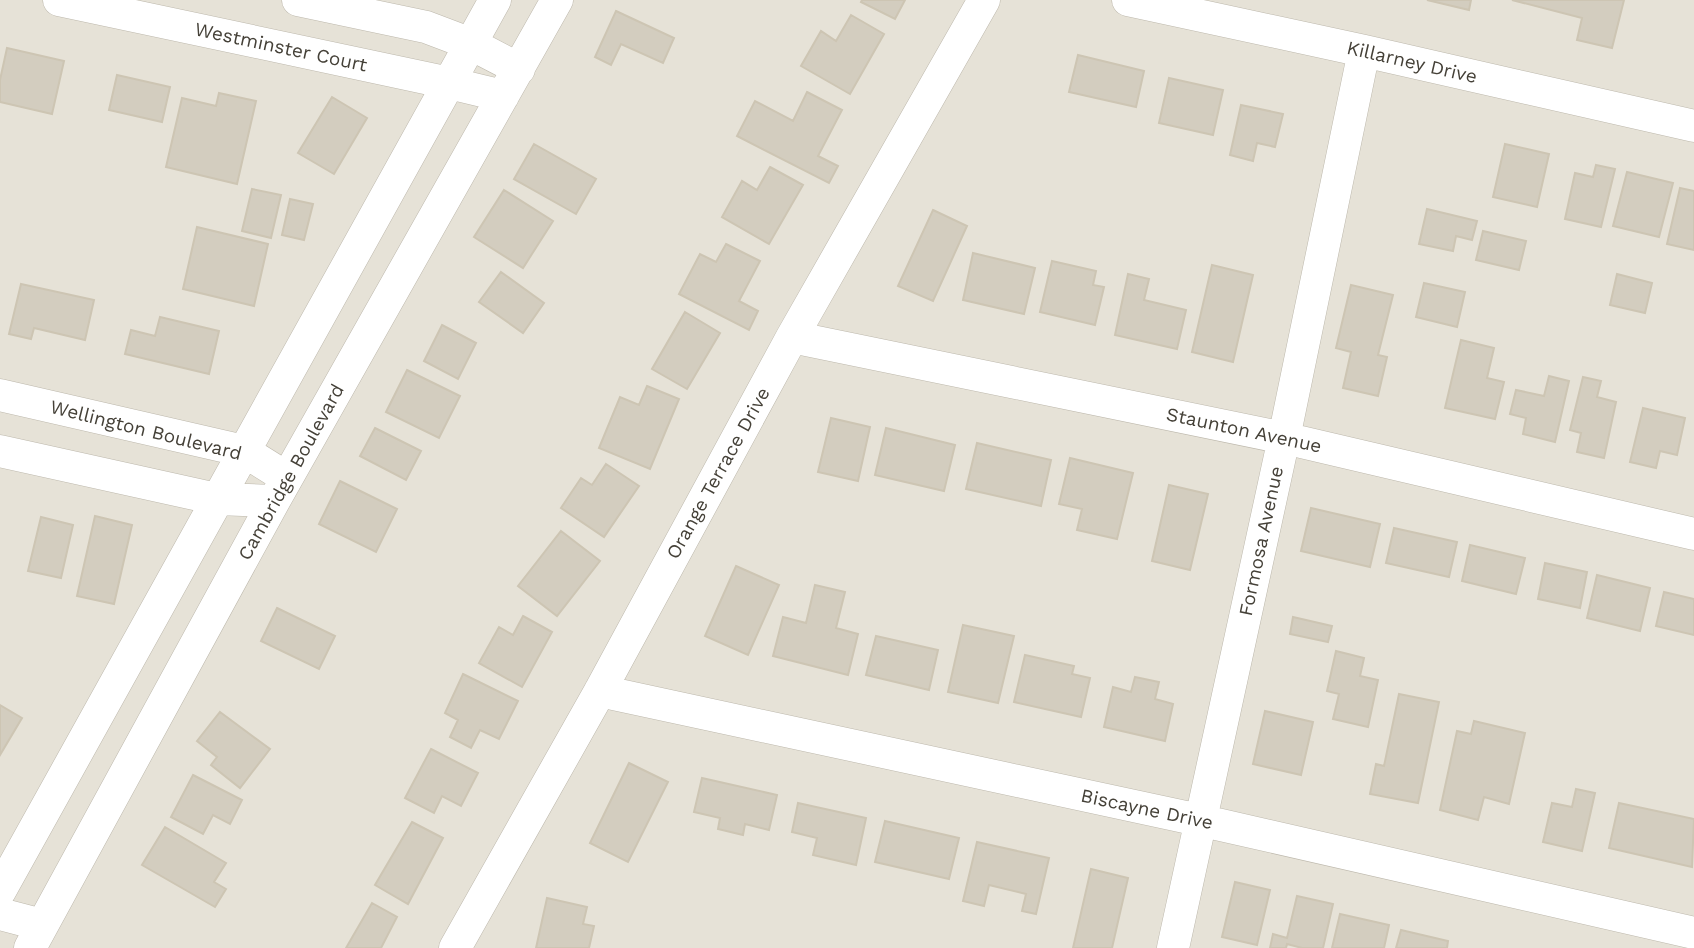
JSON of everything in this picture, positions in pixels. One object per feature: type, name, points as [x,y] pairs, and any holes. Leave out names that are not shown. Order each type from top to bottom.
[{"type":"street","name":"Westminster Court","points":[[59,0],[503,96]]},
{"type":"street","points":[[298,0],[426,27],[471,44],[519,69]]},
{"type":"street","points":[[0,891],[8,860],[218,499],[495,0]]},
{"type":"street","name":"Cambridge Boulevard","points":[[36,937],[280,490],[557,0]]},
{"type":"street","name":"Orange Terrace Drive","points":[[455,948],[600,691],[792,337],[984,0]]},
{"type":"street","name":"Killarney Drive","points":[[1129,0],[1694,126]]},
{"type":"street","name":"Formosa Avenue","points":[[1173,948],[1284,438],[1364,51]]},
{"type":"street","name":"Staunton Avenue","points":[[792,337],[1284,438],[1694,534]]},
{"type":"street","name":"Wellington Boulevard","points":[[0,395],[244,451],[280,490]]},
{"type":"street","points":[[0,451],[218,499],[280,490]]},
{"type":"street","name":"Biscayne Drive","points":[[600,691],[1199,820],[1694,933]]},
{"type":"street","points":[[8,860],[64,882]]},
{"type":"street","points":[[0,914],[36,937]]},
{"type":"shaded area","points":[[0,0],[1694,0],[1694,948],[0,948]]},
{"type":"building","points":[[905,0],[895,19],[861,2]]},
{"type":"building","points":[[1427,0],[1471,0],[1469,10]]},
{"type":"building","points":[[1512,0],[1624,0],[1612,48],[1577,40],[1582,18]]},
{"type":"building","points":[[616,11],[674,38],[663,63],[621,44],[611,65],[595,57]]},
{"type":"building","points":[[851,15],[884,34],[850,94],[801,66],[821,31],[836,41]]},
{"type":"building","points":[[7,48],[64,61],[52,114],[0,102],[0,80]]},
{"type":"building","points":[[1078,55],[1144,71],[1136,107],[1069,92]]},
{"type":"building","points":[[117,75],[170,87],[162,122],[109,110]]},
{"type":"building","points":[[1169,78],[1223,90],[1213,135],[1159,123]]},
{"type":"building","points":[[807,92],[842,110],[818,156],[838,166],[829,183],[737,136],[755,101],[793,121]]},
{"type":"building","points":[[219,93],[256,101],[237,184],[166,167],[182,98],[216,106]]},
{"type":"building","points":[[332,97],[367,118],[334,174],[298,153]]},
{"type":"building","points":[[1241,105],[1283,114],[1275,147],[1257,143],[1253,161],[1230,155]]},
{"type":"building","points":[[534,144],[596,179],[576,214],[514,179]]},
{"type":"building","points":[[1505,144],[1549,154],[1537,207],[1493,197]]},
{"type":"building","points":[[1596,165],[1615,169],[1601,227],[1565,219],[1575,173],[1593,177]]},
{"type":"building","points":[[770,167],[803,185],[769,244],[722,217],[742,181],[757,190]]},
{"type":"building","points":[[1627,172],[1673,183],[1659,237],[1613,226]]},
{"type":"building","points":[[1680,188],[1694,191],[1694,250],[1667,244]]},
{"type":"building","points":[[252,189],[281,195],[271,238],[242,231]]},
{"type":"building","points":[[504,190],[553,221],[523,268],[474,237]]},
{"type":"building","points":[[290,199],[313,204],[304,240],[282,235]]},
{"type":"building","points":[[1427,209],[1477,221],[1472,240],[1456,236],[1453,251],[1419,244]]},
{"type":"building","points":[[933,210],[967,226],[933,301],[898,286]]},
{"type":"building","points":[[197,227],[268,244],[254,306],[183,289]]},
{"type":"building","points":[[1483,231],[1526,241],[1519,270],[1476,260]]},
{"type":"building","points":[[726,244],[760,261],[739,301],[758,311],[749,330],[679,294],[700,254],[716,262]]},
{"type":"building","points":[[973,253],[1035,268],[1024,314],[963,300]]},
{"type":"building","points":[[1052,261],[1096,271],[1093,285],[1104,287],[1095,325],[1040,312]]},
{"type":"building","points":[[1212,265],[1253,275],[1233,362],[1192,352]]},
{"type":"building","points":[[501,272],[544,303],[523,333],[479,302]]},
{"type":"building","points":[[1128,274],[1149,279],[1144,300],[1186,310],[1177,349],[1115,335]]},
{"type":"building","points":[[1617,274],[1652,283],[1645,313],[1610,305]]},
{"type":"building","points":[[1424,283],[1465,292],[1457,327],[1416,317]]},
{"type":"building","points":[[21,284],[94,300],[85,340],[34,328],[31,339],[9,334]]},
{"type":"building","points":[[1351,285],[1393,295],[1378,355],[1387,357],[1378,396],[1343,388],[1351,352],[1336,348]]},
{"type":"building","points":[[685,312],[720,333],[687,389],[652,369]]},
{"type":"building","points":[[160,317],[219,331],[209,374],[125,354],[131,330],[155,336]]},
{"type":"building","points":[[442,325],[476,343],[458,379],[424,361]]},
{"type":"building","points":[[1461,340],[1494,348],[1487,378],[1504,382],[1495,419],[1445,408]]},
{"type":"building","points":[[407,370],[460,396],[439,438],[386,412]]},
{"type":"building","points":[[1549,376],[1569,381],[1555,442],[1523,434],[1526,418],[1510,414],[1516,390],[1544,396]]},
{"type":"building","points":[[1583,377],[1601,381],[1597,397],[1616,402],[1604,458],[1577,452],[1581,433],[1570,430]]},
{"type":"building","points":[[647,386],[679,399],[650,469],[599,448],[620,397],[639,405]]},
{"type":"building","points":[[1643,408],[1685,418],[1677,455],[1660,451],[1656,468],[1630,462]]},
{"type":"building","points":[[831,418],[870,427],[858,481],[818,472]]},
{"type":"building","points":[[375,428],[421,451],[406,480],[360,456]]},
{"type":"building","points":[[886,428],[955,445],[944,491],[875,475]]},
{"type":"building","points":[[977,443],[1051,460],[1041,506],[966,489]]},
{"type":"building","points":[[1070,458],[1133,473],[1117,539],[1077,530],[1082,509],[1059,504]]},
{"type":"building","points":[[606,464],[639,486],[604,537],[561,508],[581,478],[592,485]]},
{"type":"building","points":[[340,481],[397,509],[376,552],[319,524]]},
{"type":"building","points":[[1169,485],[1208,494],[1190,570],[1152,561]]},
{"type":"building","points":[[1311,508],[1380,524],[1370,567],[1301,551]]},
{"type":"building","points":[[95,516],[132,525],[114,604],[77,596]]},
{"type":"building","points":[[41,517],[73,525],[61,578],[28,571]]},
{"type":"building","points":[[1394,528],[1457,542],[1449,577],[1386,563]]},
{"type":"building","points":[[561,531],[600,561],[557,616],[518,586]]},
{"type":"building","points":[[1470,545],[1525,558],[1516,594],[1462,581]]},
{"type":"building","points":[[1545,563],[1587,572],[1580,608],[1538,599]]},
{"type":"building","points":[[736,566],[779,585],[748,655],[705,636]]},
{"type":"building","points":[[1597,575],[1650,588],[1640,631],[1587,618]]},
{"type":"building","points":[[815,585],[845,592],[836,628],[858,634],[848,675],[773,656],[783,617],[806,623]]},
{"type":"building","points":[[1664,592],[1694,599],[1694,635],[1656,626]]},
{"type":"building","points":[[277,608],[335,636],[319,669],[261,641]]},
{"type":"building","points":[[523,616],[552,632],[522,687],[479,663],[499,627],[513,635]]},
{"type":"building","points":[[1293,617],[1332,626],[1328,642],[1290,634]]},
{"type":"building","points":[[963,625],[1014,636],[998,703],[948,692]]},
{"type":"building","points":[[876,636],[938,650],[929,690],[866,675]]},
{"type":"building","points":[[1336,651],[1364,658],[1360,676],[1378,680],[1368,727],[1333,719],[1339,694],[1327,691]]},
{"type":"building","points":[[1025,655],[1074,666],[1072,674],[1090,678],[1081,717],[1014,702]]},
{"type":"building","points":[[463,674],[518,701],[499,739],[480,730],[471,748],[450,737],[458,720],[445,713]]},
{"type":"building","points":[[1135,677],[1159,682],[1155,699],[1173,704],[1165,741],[1104,727],[1113,687],[1131,692]]},
{"type":"building","points":[[1399,694],[1439,702],[1418,803],[1370,794],[1376,764],[1384,766]]},
{"type":"building","points":[[0,705],[22,718],[0,755]]},
{"type":"building","points":[[1265,711],[1313,722],[1301,775],[1253,764]]},
{"type":"building","points":[[220,712],[270,749],[240,788],[211,765],[217,757],[197,741]]},
{"type":"building","points":[[1474,721],[1525,733],[1509,804],[1484,797],[1478,820],[1440,810],[1457,731],[1471,734]]},
{"type":"building","points":[[431,749],[478,773],[461,806],[442,796],[434,813],[405,798]]},
{"type":"building","points":[[629,763],[668,782],[628,862],[590,843]]},
{"type":"building","points":[[193,775],[242,800],[230,824],[213,815],[203,834],[171,817]]},
{"type":"building","points":[[702,778],[777,795],[769,830],[745,824],[743,835],[718,829],[720,818],[694,812]]},
{"type":"building","points":[[1576,789],[1595,793],[1582,851],[1543,842],[1552,803],[1572,807]]},
{"type":"building","points":[[798,803],[866,818],[856,865],[813,855],[817,838],[792,832]]},
{"type":"building","points":[[1619,803],[1694,819],[1692,867],[1609,848]]},
{"type":"building","points":[[885,821],[959,838],[949,879],[875,862]]},
{"type":"building","points":[[412,822],[443,838],[408,904],[375,885]]},
{"type":"building","points":[[165,827],[226,863],[214,882],[226,889],[215,907],[142,865]]},
{"type":"building","points":[[977,842],[1049,858],[1036,914],[1022,911],[1026,894],[989,885],[984,906],[963,901]]},
{"type":"building","points":[[1091,869],[1128,878],[1112,948],[1073,948]]},
{"type":"building","points":[[1235,882],[1270,890],[1257,945],[1222,937]]},
{"type":"building","points":[[1297,896],[1333,904],[1323,948],[1302,948],[1287,944],[1286,948],[1270,948],[1273,934],[1287,938]]},
{"type":"building","points":[[547,898],[587,907],[583,924],[594,926],[589,948],[536,948]]},
{"type":"building","points":[[372,903],[397,917],[381,948],[346,948]]},
{"type":"building","points":[[1340,914],[1389,925],[1384,948],[1332,948]]},
{"type":"building","points":[[1401,930],[1448,941],[1447,948],[1396,948]]}]
